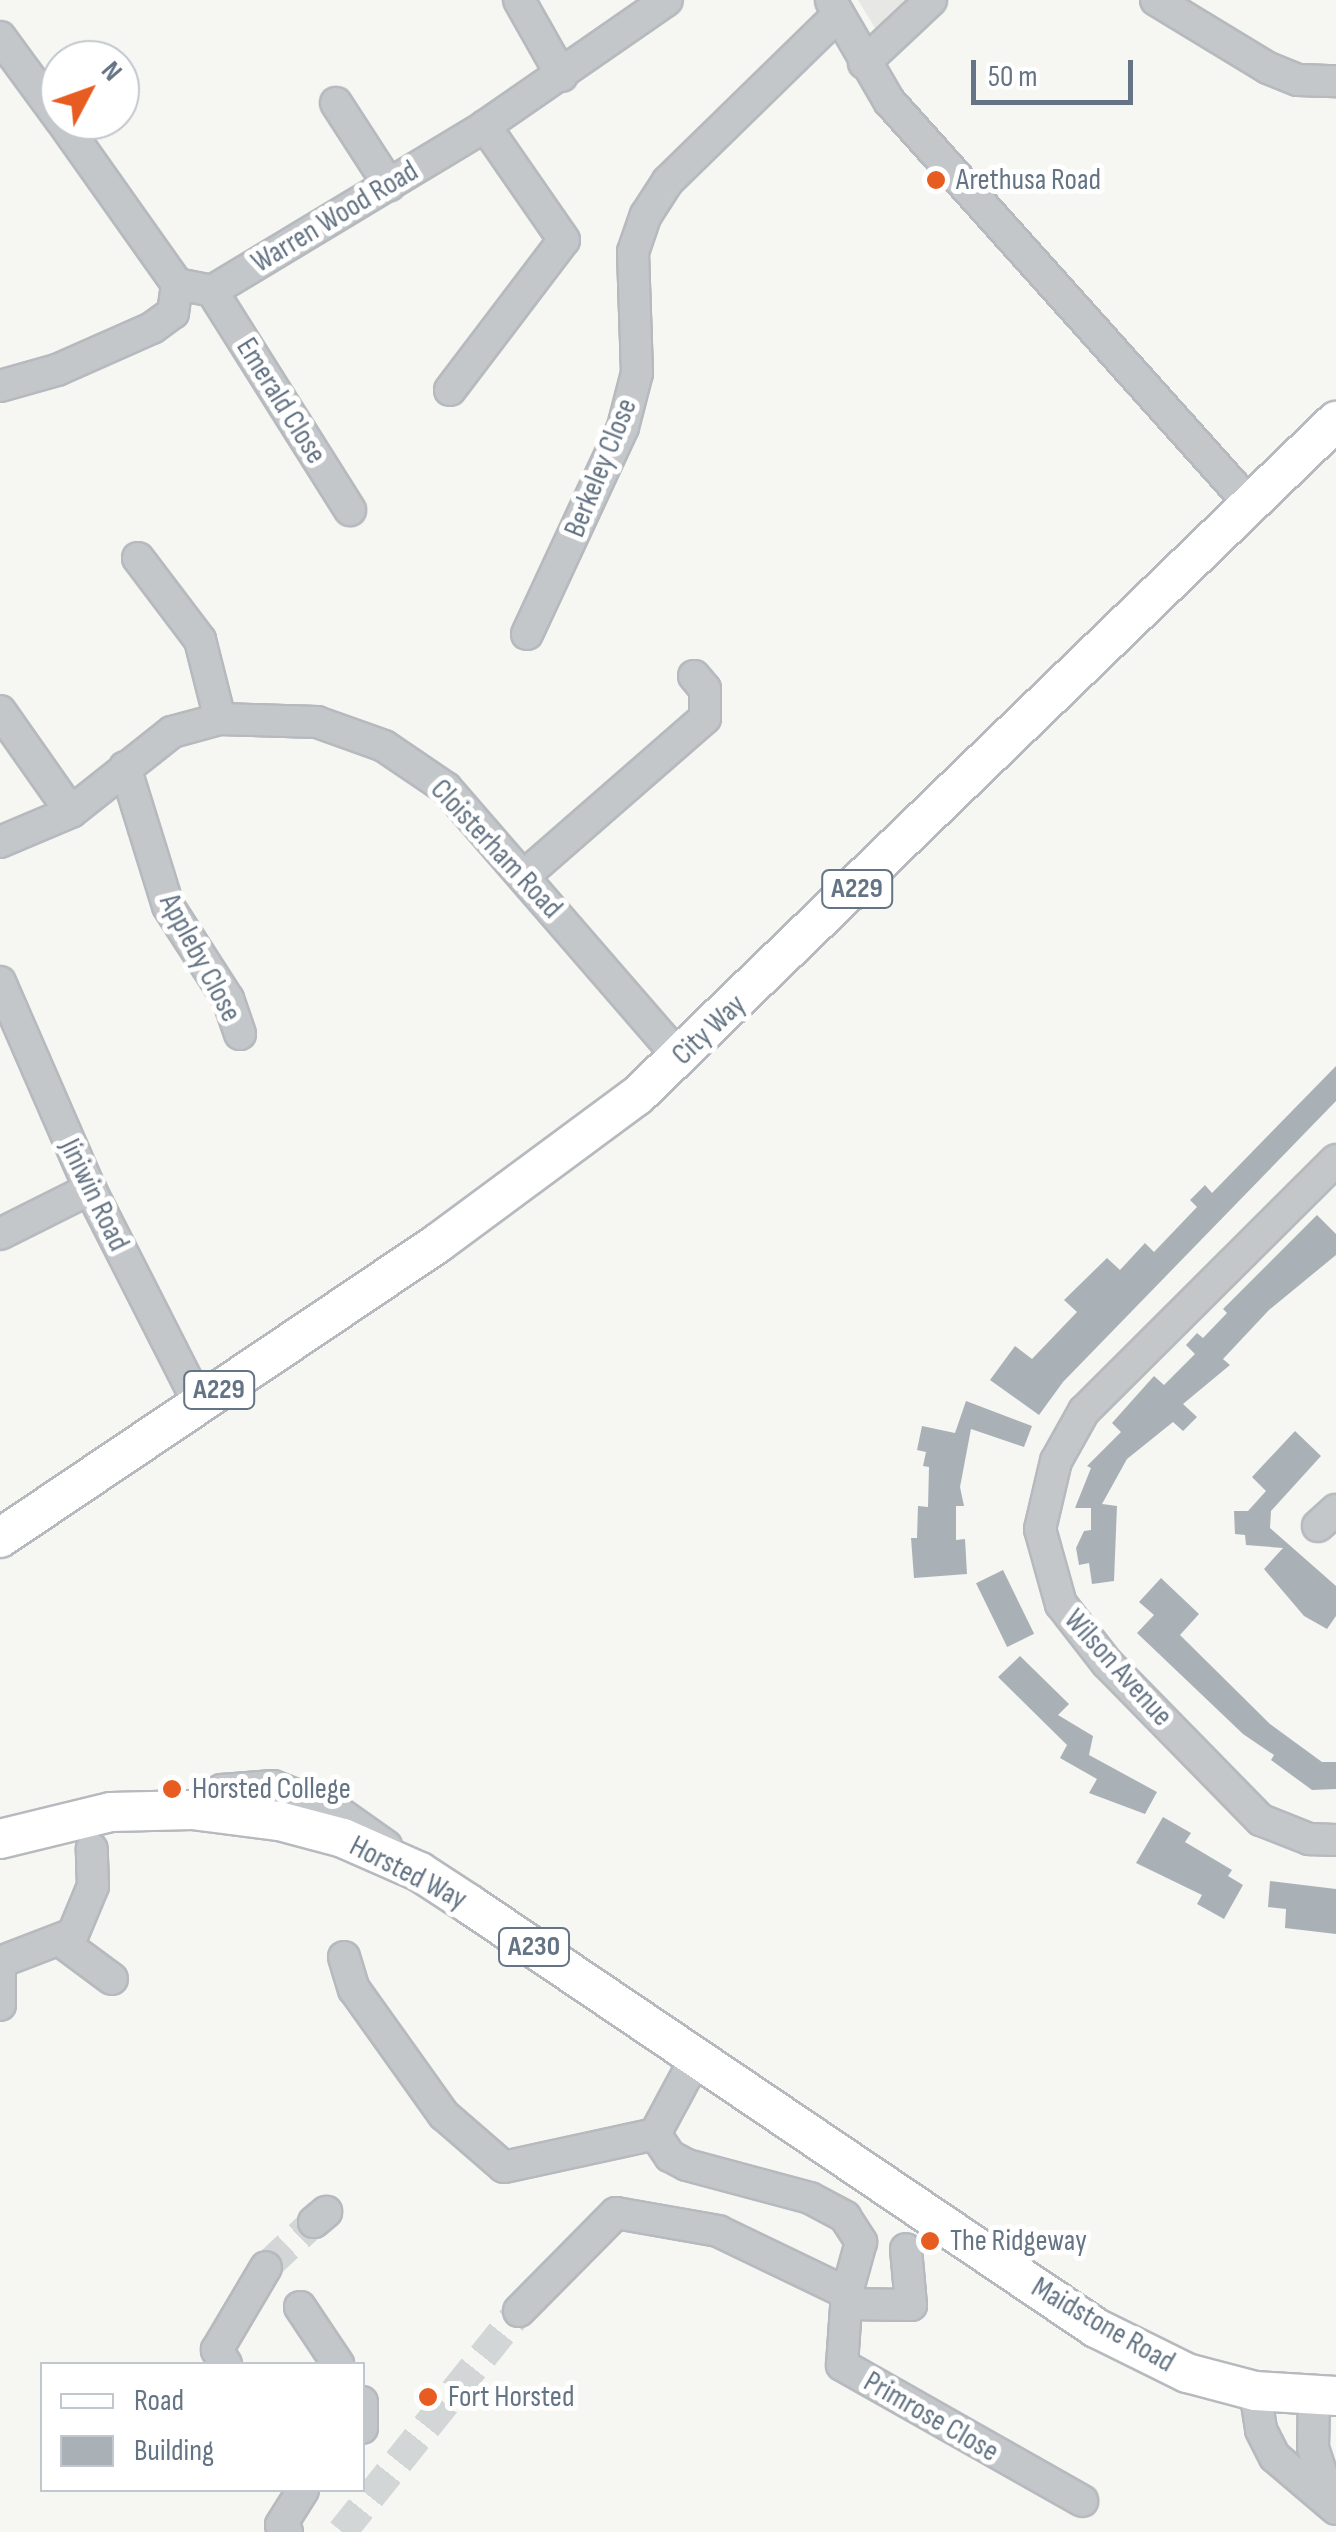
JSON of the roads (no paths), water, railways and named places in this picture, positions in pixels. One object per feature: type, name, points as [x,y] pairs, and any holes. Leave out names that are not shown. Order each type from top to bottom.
[{"type":"main road","name":"City Way","points":[[0,1538],[517,1187],[680,1058],[1336,422]]},
{"type":"main road","name":"Horsted Way","points":[[0,1838],[50,1823],[111,1812],[192,1810],[313,1830],[420,1872],[697,2056],[961,2239]]},
{"type":"main road","points":[[0,1812],[50,1823]]},
{"type":"main road","name":"Maidstone Road","points":[[961,2239],[1148,2356],[1255,2391]]},
{"type":"main road","name":"A230","points":[[1255,2391],[1325,2396]]},
{"type":"street","points":[[519,0],[562,76]]},
{"type":"street","name":"Warren Wood Road","points":[[212,291],[485,126],[668,0]]},
{"type":"street","points":[[864,63],[932,0]]},
{"type":"street","points":[[1156,0],[1268,68],[1298,80],[1336,81]]},
{"type":"street","points":[[834,7],[864,63],[910,126],[1250,504]]},
{"type":"street","name":"Berkeley Close","points":[[527,634],[623,426],[640,331],[633,252],[651,204],[834,7]]},
{"type":"street","points":[[0,37],[40,92]]},
{"type":"street","points":[[336,103],[389,185]]},
{"type":"street","points":[[450,390],[564,240],[485,126]]},
{"type":"street","points":[[74,140],[177,284],[212,291]]},
{"type":"street","points":[[0,386],[57,370],[152,328],[172,313],[177,284]]},
{"type":"street","name":"Emerald Close","points":[[212,291],[350,510]]},
{"type":"street","points":[[138,558],[200,640],[220,719]]},
{"type":"street","points":[[524,876],[671,750],[708,710],[705,689],[694,676]]},
{"type":"street","points":[[0,712],[71,812]]},
{"type":"street","name":"Cloisterham Road","points":[[0,842],[71,812],[172,732],[220,719],[317,722],[384,746],[446,788],[680,1058]]},
{"type":"street","name":"Appleby Close","points":[[125,767],[139,795],[168,906],[228,999],[240,1034]]},
{"type":"street","name":"Jiniwin Road","points":[[1,989],[90,1190],[199,1404]]},
{"type":"street","name":"Wilson Avenue","points":[[1336,1160],[1084,1412],[1056,1460],[1040,1530],[1060,1604],[1107,1663],[1260,1820],[1309,1839],[1336,1840]]},
{"type":"street","points":[[0,1234],[90,1190]]},
{"type":"street","points":[[0,1962],[62,1942],[85,1913],[93,1886],[92,1849]]},
{"type":"street","points":[[62,1942],[112,1979]]},
{"type":"street","points":[[344,1956],[354,1989],[444,2115],[504,2167],[655,2134],[697,2056]]},
{"type":"street","points":[[0,1973],[0,2005]]},
{"type":"street","name":"Primrose Close","points":[[655,2134],[670,2156],[687,2165],[810,2198],[845,2217],[862,2242],[847,2299],[842,2365],[1082,2501]]},
{"type":"street","points":[[519,2311],[616,2213],[718,2231],[847,2299],[911,2305],[906,2249]]},
{"type":"street","points":[[225,2362],[217,2350],[266,2267]]},
{"type":"street","points":[[300,2308],[337,2362]]},
{"type":"street","points":[[1255,2391],[1261,2430],[1274,2457],[1335,2508]]},
{"type":"street","points":[[1325,2396],[1316,2462],[1335,2508]]},
{"type":"street","points":[[287,2532],[281,2525],[303,2492]]},
{"type":"tunnel","points":[[266,2267],[314,2222]]},
{"type":"tunnel","points":[[342,2532],[519,2311]]},
{"type":"place","name":"Arethusa Road","points":[[936,180]]},
{"type":"place","name":"Horsted College","points":[[172,1789]]},
{"type":"place","name":"The Ridgeway","points":[[930,2241]]},
{"type":"place","name":"Fort Horsted","points":[[428,2397]]}]
